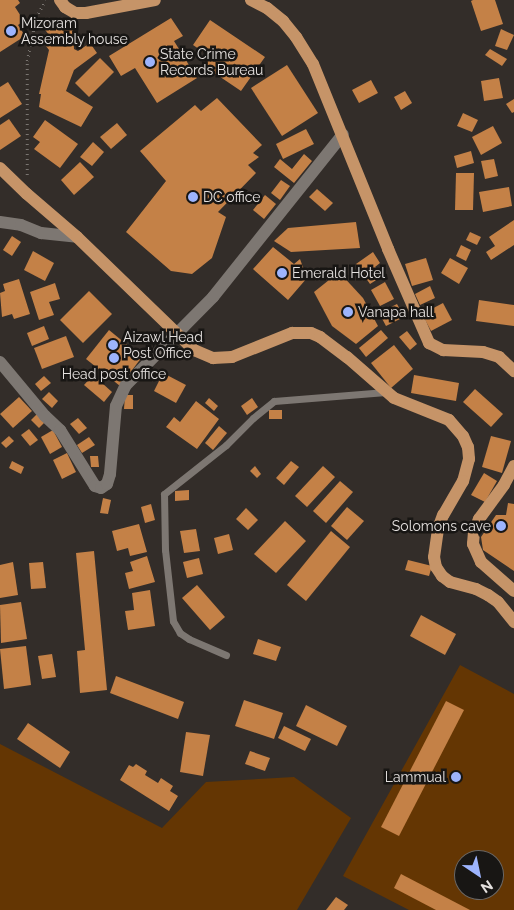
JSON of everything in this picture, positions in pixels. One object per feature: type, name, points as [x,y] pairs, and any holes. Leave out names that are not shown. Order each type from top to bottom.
[{"type":"main road","points":[[60,0],[65,7],[75,12],[86,14],[154,0]]},
{"type":"main road","points":[[251,0],[267,8],[296,37],[322,80],[388,249],[429,343],[443,350],[483,352],[499,357],[514,372]]},
{"type":"main road","points":[[0,168],[77,237],[176,335],[204,356],[222,358],[246,353],[292,333],[311,332],[347,357],[386,392],[406,404],[448,420],[463,436],[468,447],[468,471],[443,515],[438,529],[434,557],[436,567],[442,576],[450,582],[476,589],[498,602],[514,622]]},
{"type":"main road","points":[[514,466],[504,485],[479,519],[474,532],[473,544],[481,562],[514,591]]},
{"type":"street","points":[[0,362],[45,416],[60,430],[89,480],[95,486],[101,488],[107,484],[110,474],[116,406],[126,385],[213,297],[343,134]]},
{"type":"street","points":[[0,222],[21,225],[41,233],[77,237]]},
{"type":"lane","points":[[226,655],[189,639],[180,633],[173,621],[165,550],[164,494],[226,445],[252,418],[274,401],[386,392]]},
{"type":"path","points":[[27,194],[27,60],[36,18],[45,0]]},
{"type":"shaded area","name":"Lammual","points":[[460,665],[514,694],[514,910],[409,910],[343,876]]},
{"type":"shaded area","points":[[0,744],[162,828],[206,782],[294,777],[351,818],[297,910],[0,910]]},
{"type":"building","name":"Mizoram Assembly house","points":[[0,0],[18,0],[20,3],[15,7],[24,21],[18,25],[25,36],[0,52]]},
{"type":"building","points":[[495,0],[503,24],[481,31],[471,1]]},
{"type":"building","points":[[54,18],[60,27],[73,30],[74,49],[78,51],[90,43],[97,53],[74,70],[66,91],[93,107],[81,127],[39,107],[41,94],[39,94],[49,50],[42,41],[49,35],[43,27]]},
{"type":"building","name":"State Crime Records Bureau","points":[[171,18],[183,36],[174,41],[197,78],[157,103],[135,68],[121,76],[109,56]]},
{"type":"building","points":[[210,20],[265,57],[241,91],[204,66],[211,57],[193,45]]},
{"type":"building","points":[[501,29],[514,35],[507,50],[495,46]]},
{"type":"building","points":[[490,49],[507,59],[502,66],[485,55]]},
{"type":"building","points":[[100,58],[114,72],[89,97],[75,83]]},
{"type":"building","points":[[287,65],[318,113],[282,136],[251,88]]},
{"type":"building","points":[[499,78],[503,98],[484,101],[481,81]]},
{"type":"building","points":[[371,80],[378,93],[359,103],[352,90]]},
{"type":"building","name":"Mizoram Assembly house","points":[[8,82],[22,104],[0,118],[0,87]]},
{"type":"building","points":[[405,91],[412,103],[401,110],[394,97]]},
{"type":"building","name":"DC office","points":[[217,98],[262,145],[253,153],[259,157],[248,165],[256,173],[218,212],[226,217],[212,258],[192,274],[171,271],[126,232],[166,181],[140,151],[195,105],[201,111]]},
{"type":"building","points":[[514,99],[514,112],[512,113],[506,104]]},
{"type":"building","points":[[463,113],[478,120],[472,132],[457,126]]},
{"type":"building","points":[[9,119],[21,136],[0,150],[0,125]]},
{"type":"building","points":[[45,120],[78,144],[60,168],[34,149],[40,142],[33,137]]},
{"type":"building","points":[[117,123],[127,135],[111,149],[100,137]]},
{"type":"building","points":[[493,126],[502,143],[481,155],[472,137]]},
{"type":"building","points":[[306,129],[314,144],[283,159],[276,144]]},
{"type":"building","points":[[93,142],[104,152],[92,166],[80,157]]},
{"type":"building","points":[[471,151],[474,163],[457,168],[454,156]]},
{"type":"building","points":[[304,154],[312,161],[294,183],[274,167],[280,159],[292,169]]},
{"type":"building","points":[[494,159],[498,176],[485,179],[481,161]]},
{"type":"building","points":[[80,162],[94,177],[74,195],[61,180]]},
{"type":"building","points":[[456,173],[474,173],[473,210],[455,210]]},
{"type":"building","points":[[281,180],[290,186],[280,200],[271,193]]},
{"type":"building","points":[[509,187],[512,206],[483,212],[479,192]]},
{"type":"building","points":[[317,189],[333,203],[325,211],[309,197]]},
{"type":"building","points":[[265,195],[276,204],[264,219],[253,210]]},
{"type":"building","points":[[514,220],[514,245],[491,260],[486,252],[495,246],[489,237]]},
{"type":"building","points":[[356,222],[360,248],[291,252],[274,241],[288,228]]},
{"type":"building","points":[[470,232],[481,237],[477,245],[466,240]]},
{"type":"building","points":[[12,236],[21,242],[12,256],[3,250]]},
{"type":"building","points":[[461,245],[471,250],[466,261],[456,256]]},
{"type":"building","name":"Emerald Hotel","points":[[273,247],[294,264],[300,259],[307,278],[288,300],[253,269]]},
{"type":"building","points":[[33,251],[54,263],[45,281],[24,270]]},
{"type":"building","points":[[373,252],[380,263],[375,267],[381,277],[370,284],[356,264]]},
{"type":"building","points":[[426,258],[433,280],[412,286],[405,264]]},
{"type":"building","points":[[450,258],[468,268],[459,284],[441,273]]},
{"type":"building","name":"Vanapa hall","points":[[339,272],[363,298],[378,326],[356,344],[332,326],[314,292]]},
{"type":"building","points":[[19,279],[30,314],[14,319],[12,314],[2,317],[0,293],[5,291],[3,284]]},
{"type":"building","points":[[385,282],[394,299],[380,306],[371,290]]},
{"type":"building","points":[[55,283],[60,299],[49,302],[54,315],[39,320],[30,292]]},
{"type":"building","points":[[430,286],[435,298],[420,305],[415,294]]},
{"type":"building","points":[[89,291],[112,314],[83,343],[60,320]]},
{"type":"building","points":[[479,300],[514,305],[514,326],[476,321]]},
{"type":"building","points":[[443,303],[452,320],[431,331],[422,314]]},
{"type":"building","points":[[397,304],[404,317],[386,326],[379,313]]},
{"type":"building","points":[[44,326],[49,339],[32,346],[27,333]]},
{"type":"building","name":"Head post office","points":[[109,330],[142,357],[120,386],[86,359]]},
{"type":"building","points":[[381,330],[388,338],[366,357],[359,348]]},
{"type":"building","points":[[407,331],[417,344],[410,350],[399,337]]},
{"type":"building","points":[[66,336],[74,357],[42,369],[34,348]]},
{"type":"building","points":[[394,345],[413,369],[391,388],[371,363]]},
{"type":"building","points":[[163,373],[186,385],[176,403],[154,391]]},
{"type":"building","points":[[93,375],[112,392],[104,402],[84,385]]},
{"type":"building","points":[[414,375],[459,383],[456,401],[411,393]]},
{"type":"building","points":[[44,376],[51,383],[41,391],[35,384]]},
{"type":"building","points":[[475,389],[503,414],[491,427],[463,402]]},
{"type":"building","points":[[49,392],[58,401],[52,408],[42,399]]},
{"type":"building","points":[[125,395],[133,395],[133,409],[124,409]]},
{"type":"building","points":[[19,397],[32,411],[13,428],[0,414]]},
{"type":"building","points":[[209,398],[218,406],[214,411],[205,403]]},
{"type":"building","points":[[252,398],[258,407],[247,415],[241,406]]},
{"type":"building","points":[[196,401],[219,419],[197,449],[166,427],[174,417],[180,422]]},
{"type":"building","points":[[269,410],[282,410],[282,419],[269,419]]},
{"type":"building","points":[[37,414],[45,422],[39,428],[31,420]]},
{"type":"building","points":[[78,418],[87,428],[79,434],[70,424]]},
{"type":"building","points":[[219,426],[227,433],[213,450],[205,443]]},
{"type":"building","points":[[29,429],[38,440],[30,446],[21,435]]},
{"type":"building","points":[[53,430],[62,447],[50,454],[41,437]]},
{"type":"building","points":[[9,436],[14,441],[6,448],[1,443]]},
{"type":"building","points":[[491,436],[511,441],[502,473],[482,467]]},
{"type":"building","points":[[89,437],[95,445],[82,453],[77,445]]},
{"type":"building","points":[[67,453],[76,472],[62,479],[53,460]]},
{"type":"building","points":[[90,456],[98,456],[99,467],[91,467]]},
{"type":"building","points":[[12,461],[24,467],[21,474],[9,468]]},
{"type":"building","points":[[291,461],[299,467],[284,485],[276,478]]},
{"type":"building","points":[[255,466],[261,474],[257,478],[250,471]]},
{"type":"building","points":[[323,466],[335,477],[307,507],[295,496]]},
{"type":"building","points":[[484,473],[497,481],[485,502],[471,495]]},
{"type":"building","points":[[340,481],[353,492],[326,523],[313,511]]},
{"type":"building","points":[[189,490],[189,500],[175,501],[175,491]]},
{"type":"building","points":[[103,498],[111,500],[108,514],[100,513]]},
{"type":"building","name":"Solomons cave","points":[[508,503],[514,504],[514,571],[483,550],[481,537],[496,515],[506,515]]},
{"type":"building","points":[[151,504],[155,520],[145,523],[141,507]]},
{"type":"building","points":[[347,507],[364,521],[347,540],[331,526]]},
{"type":"building","points":[[246,508],[258,520],[248,530],[236,519]]},
{"type":"building","points":[[285,521],[306,541],[276,573],[254,554]]},
{"type":"building","points":[[139,524],[147,552],[130,556],[128,548],[117,551],[112,531]]},
{"type":"building","points":[[196,529],[200,551],[184,553],[180,531]]},
{"type":"building","points":[[331,531],[350,547],[306,601],[287,585]]},
{"type":"building","points":[[229,534],[233,550],[218,554],[214,538]]},
{"type":"building","points":[[94,551],[107,690],[80,693],[77,651],[85,650],[76,553]]},
{"type":"building","points":[[147,556],[155,582],[129,589],[125,573],[133,571],[130,562]]},
{"type":"building","points":[[199,558],[203,574],[187,578],[183,562]]},
{"type":"building","points":[[408,560],[432,566],[429,576],[405,570]]},
{"type":"building","points":[[13,562],[18,595],[0,598],[0,565]]},
{"type":"building","points":[[43,562],[46,588],[31,589],[29,563]]},
{"type":"building","points":[[197,585],[225,617],[210,630],[182,598]]},
{"type":"building","points":[[150,590],[155,626],[128,630],[125,611],[134,610],[132,593]]},
{"type":"building","points":[[21,602],[27,639],[1,643],[0,605]]},
{"type":"building","points":[[421,615],[456,634],[445,655],[410,636]]},
{"type":"building","points":[[258,639],[281,647],[276,661],[253,654]]},
{"type":"building","points":[[26,646],[31,685],[4,689],[0,649]]},
{"type":"building","points":[[52,654],[56,677],[42,679],[38,656]]},
{"type":"building","points":[[116,676],[184,702],[178,719],[110,693]]},
{"type":"building","points":[[244,700],[283,713],[274,739],[235,726]]},
{"type":"building","points":[[446,701],[464,710],[399,836],[381,827]]},
{"type":"building","points":[[306,705],[347,726],[337,746],[296,726]]},
{"type":"building","points":[[28,723],[70,752],[60,768],[17,739]]},
{"type":"building","points":[[284,726],[311,739],[305,751],[278,738]]},
{"type":"building","points":[[186,732],[210,735],[203,776],[180,772]]},
{"type":"building","points":[[250,751],[270,758],[265,771],[245,764]]},
{"type":"building","points":[[136,764],[147,771],[145,775],[158,783],[161,778],[173,786],[170,791],[178,796],[169,811],[120,780],[129,765],[133,767]]},
{"type":"building","points":[[401,874],[470,910],[436,910],[394,888]]},
{"type":"building","points":[[336,897],[348,905],[344,910],[326,910]]},
{"type":"place","name":"Mizoram Assembly house","points":[[11,31]]},
{"type":"place","name":"State Crime Records Bureau","points":[[150,62]]},
{"type":"place","name":"DC office","points":[[193,197]]},
{"type":"place","name":"Emerald Hotel","points":[[282,273]]},
{"type":"place","name":"Vanapa hall","points":[[348,312]]},
{"type":"place","name":"Aizawl Head Post Office","points":[[113,345]]},
{"type":"place","name":"Head post office","points":[[114,358]]},
{"type":"place","name":"Solomons cave","points":[[501,526]]},
{"type":"place","name":"Lammual","points":[[456,777]]}]
